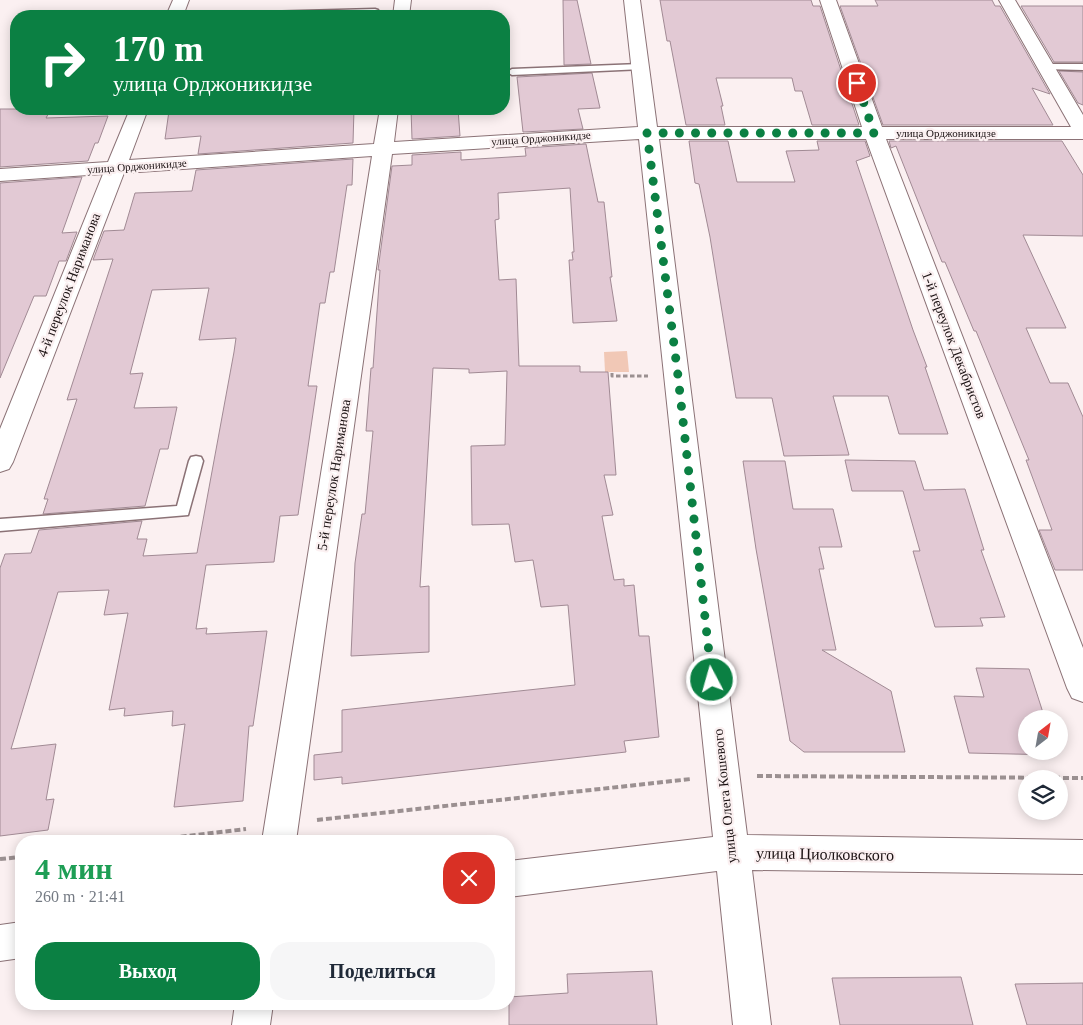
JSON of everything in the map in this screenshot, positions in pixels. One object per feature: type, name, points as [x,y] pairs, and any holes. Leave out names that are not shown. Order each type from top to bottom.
[{"type":"street","name":"улица Олега Кошевого","points":[[632,0],[678,376],[752,1025]]},
{"type":"street","name":"1-й переулок Декабристов","points":[[828,0],[874,133],[1083,688]]},
{"type":"street","points":[[1007,0],[1083,132]]},
{"type":"street","name":"4-й переулок Нариманова","points":[[0,462],[137,115]]},
{"type":"street","name":"5-й переулок Нариманова","points":[[280,833],[388,115]]},
{"type":"street","name":"улица Орджоникидзе","points":[[0,175],[620,133],[1083,132]]},
{"type":"street","name":"улица Циолковского","points":[[515,878],[732,852],[1083,857]]},
{"type":"street","points":[[0,943],[15,941]]},
{"type":"street","points":[[251,1025],[253,1010]]},
{"type":"lane","points":[[512,72],[640,67]]},
{"type":"lane","points":[[1046,67],[1083,67]]},
{"type":"lane","points":[[0,525],[183,511],[196,461]]},
{"type":"path","points":[[246,835],[280,833],[723,776],[1083,778]]},
{"type":"path","points":[[0,859],[15,857]]},
{"type":"shaded area","points":[[627,351],[629,372],[605,372],[604,352]]},
{"type":"building","points":[[563,0],[577,0],[591,64],[564,65]]},
{"type":"building","points":[[660,0],[811,0],[813,6],[820,6],[859,125],[812,125],[802,91],[795,91],[792,78],[716,78],[723,106],[721,106],[725,125],[686,125]]},
{"type":"building","points":[[875,0],[992,0],[995,6],[1000,6],[1050,94],[1032,88],[1053,125],[883,125],[840,6],[878,6]]},
{"type":"building","points":[[1021,6],[1083,6],[1083,62],[1054,62]]},
{"type":"building","points":[[1059,71],[1083,72],[1083,105],[1078,103]]},
{"type":"building","points":[[592,73],[600,108],[578,109],[583,129],[523,132],[517,77]]},
{"type":"building","points":[[0,109],[10,109],[10,115],[48,115],[46,118],[108,116],[98,143],[95,143],[88,161],[0,167]]},
{"type":"building","points":[[168,115],[354,115],[353,143],[198,154],[201,136],[165,139]]},
{"type":"building","points":[[411,115],[458,115],[460,136],[412,139]]},
{"type":"building","points":[[689,141],[728,141],[737,182],[795,182],[786,151],[819,150],[817,141],[865,141],[870,156],[856,161],[948,434],[899,434],[888,396],[833,396],[849,455],[784,456],[772,398],[736,398],[710,237],[699,184],[695,183]]},
{"type":"building","points":[[889,141],[1062,141],[1083,175],[1083,236],[1023,235],[1066,328],[1026,328],[1050,383],[1068,383],[1083,417],[1083,570],[1055,570],[1039,530],[1052,530],[1026,460],[1029,460],[976,331],[974,331],[945,262],[942,262],[896,146],[891,148]]},
{"type":"building","points":[[586,144],[598,202],[604,202],[612,277],[610,277],[617,321],[573,323],[569,260],[573,260],[572,252],[574,252],[570,188],[498,193],[499,219],[495,220],[499,280],[516,279],[519,366],[580,366],[580,372],[608,372],[616,475],[604,475],[613,515],[602,516],[614,580],[624,579],[624,586],[634,585],[639,636],[649,636],[659,737],[624,741],[626,752],[342,784],[342,777],[314,780],[314,755],[342,752],[342,710],[575,685],[568,605],[541,607],[533,560],[515,562],[509,524],[472,525],[471,446],[505,445],[507,371],[469,373],[469,369],[433,368],[420,587],[429,586],[429,652],[351,656],[355,563],[362,514],[365,514],[373,431],[366,431],[371,368],[373,368],[380,270],[378,270],[392,166],[412,165],[412,155],[461,152],[461,160],[526,156],[525,148]]},
{"type":"building","points":[[353,159],[352,185],[347,185],[334,272],[330,272],[325,303],[320,303],[308,386],[317,386],[298,515],[280,516],[274,562],[206,565],[196,629],[207,628],[206,634],[267,631],[253,726],[249,726],[243,801],[174,807],[185,724],[172,726],[173,711],[124,716],[125,708],[109,710],[128,613],[104,615],[109,590],[58,592],[11,749],[56,744],[46,800],[54,799],[48,830],[0,836],[0,568],[5,554],[31,553],[39,530],[142,521],[137,539],[147,539],[143,556],[197,553],[234,352],[236,338],[199,340],[209,288],[152,290],[130,374],[143,373],[134,408],[177,407],[168,449],[160,449],[145,506],[43,514],[48,499],[44,499],[77,399],[67,400],[113,259],[93,260],[104,231],[124,230],[135,193],[192,191],[196,170]]},
{"type":"building","points":[[82,177],[62,233],[77,232],[66,261],[59,261],[46,296],[34,296],[0,378],[0,183]]},
{"type":"building","points":[[845,460],[915,461],[924,490],[965,489],[984,550],[981,550],[1005,617],[980,618],[983,626],[935,627],[913,551],[920,551],[903,491],[852,491]]},
{"type":"building","points":[[743,461],[785,461],[793,509],[833,509],[842,547],[819,547],[824,569],[819,569],[836,650],[822,650],[891,691],[905,752],[804,752],[790,741],[756,549]]},
{"type":"building","points":[[976,668],[1029,669],[1042,710],[1018,710],[1018,754],[969,753],[954,696],[984,697]]},
{"type":"building","points":[[652,971],[657,1025],[509,1025],[509,1010],[515,1010],[515,997],[568,993],[567,974]]},
{"type":"building","points":[[961,977],[973,1025],[840,1025],[832,978]]},
{"type":"building","points":[[1083,983],[1083,1025],[1027,1025],[1015,984]]},
{"type":"route","points":[[712,680],[678,376],[647,133],[874,133],[857,83]]}]
